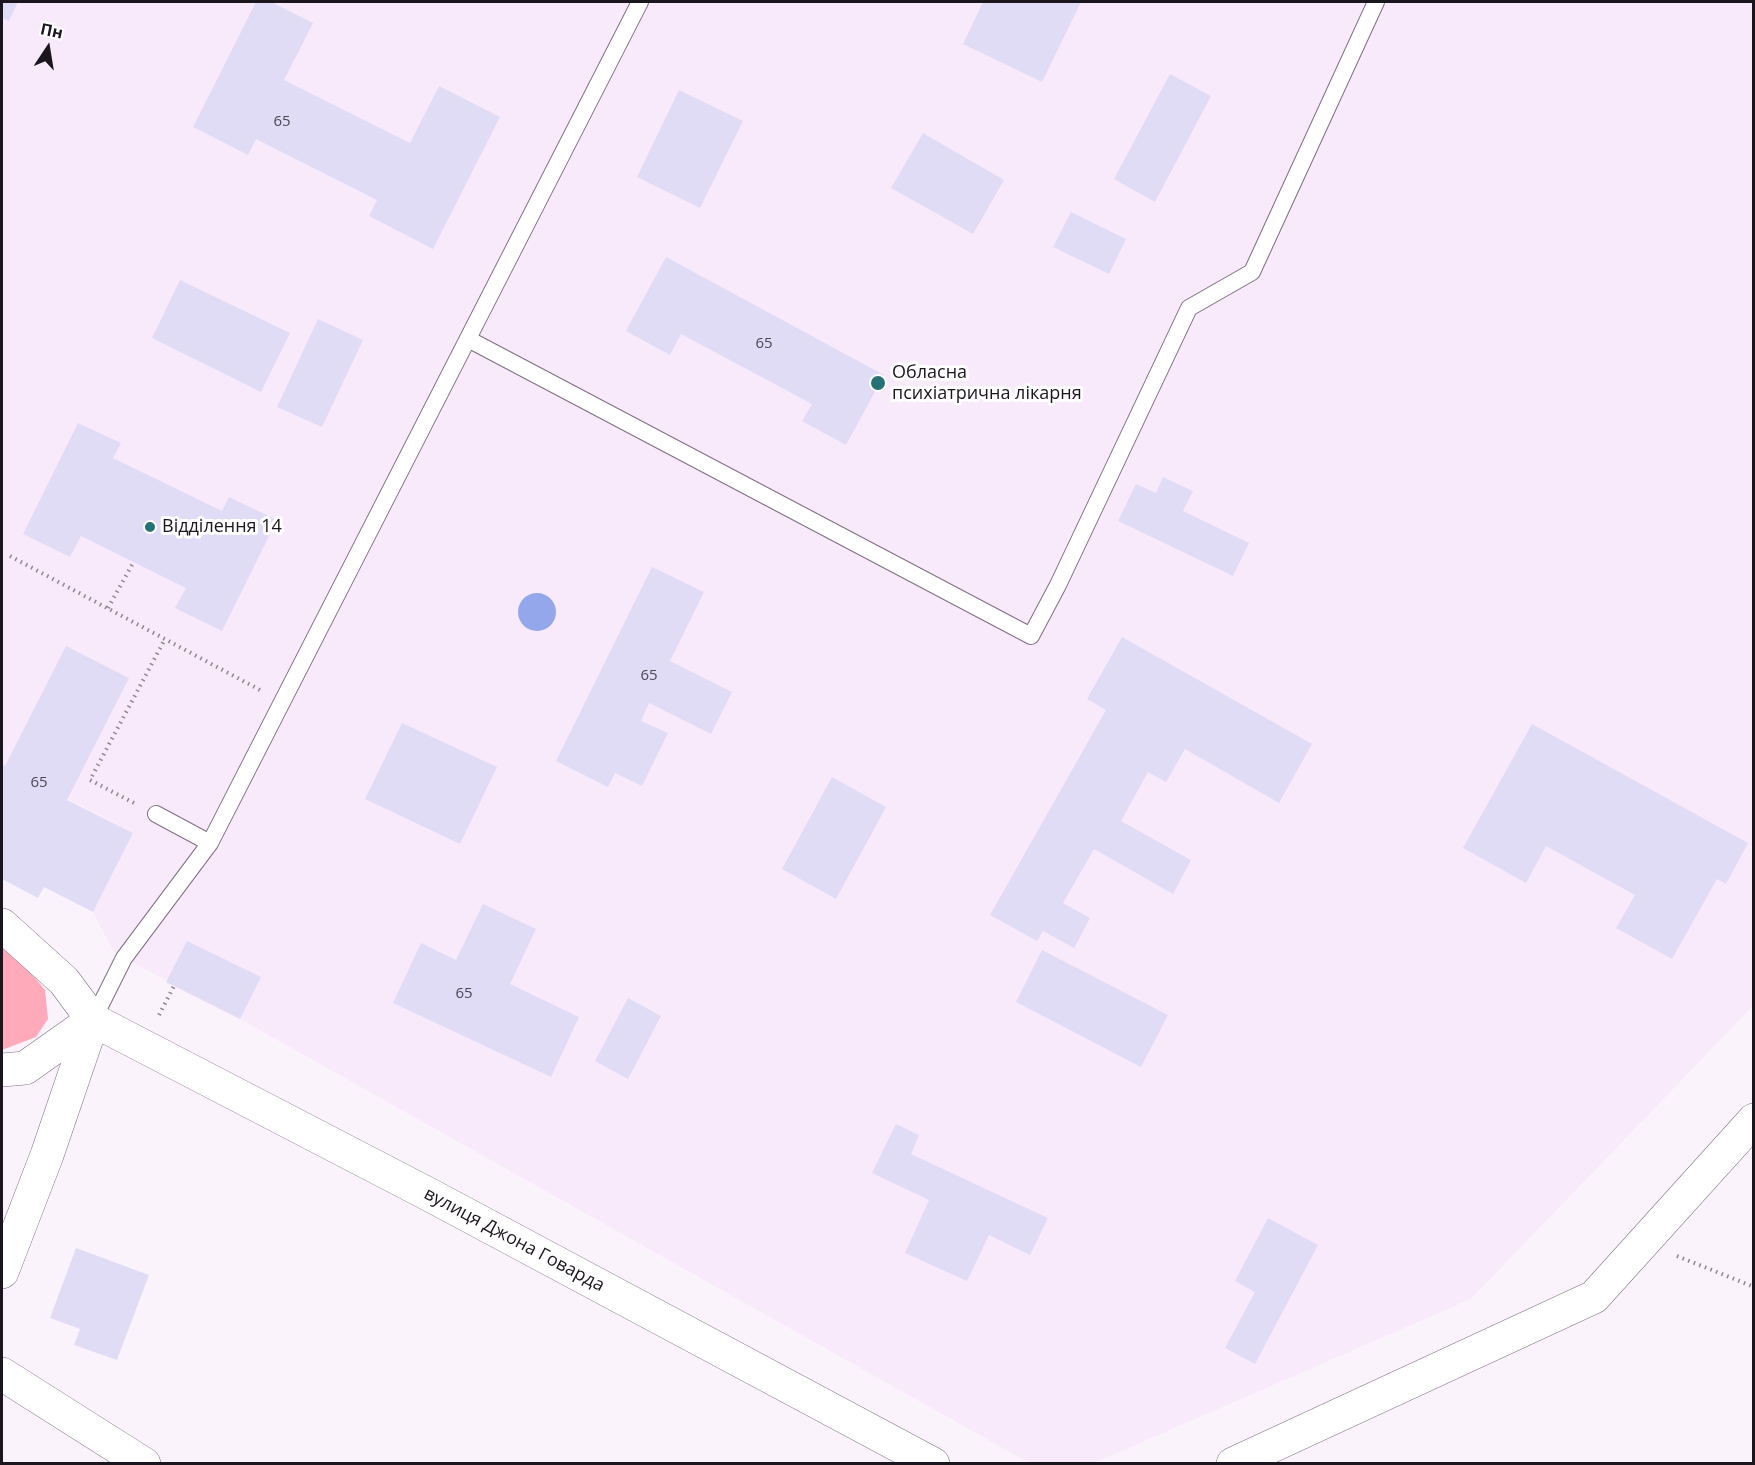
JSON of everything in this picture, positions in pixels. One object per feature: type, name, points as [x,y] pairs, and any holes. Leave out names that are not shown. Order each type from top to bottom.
[{"type":"street","name":"вулиця Джона Говарда","points":[[2,925],[64,981],[93,1020],[420,1190],[933,1464]]},
{"type":"street","points":[[57,1043],[64,981]]},
{"type":"street","points":[[2,1070],[25,1068],[57,1043],[93,1020]]},
{"type":"street","points":[[2,1272],[47,1155],[93,1020]]},
{"type":"street","points":[[1233,1464],[1594,1297],[1754,1120]]},
{"type":"street","points":[[2,1374],[144,1464]]},
{"type":"lane","points":[[93,1020],[124,958],[210,843],[640,2]]},
{"type":"lane","points":[[468,339],[1031,636],[1058,585],[1189,308],[1252,272],[1376,2]]},
{"type":"lane","points":[[156,814],[210,843]]},
{"type":"path","points":[[10,556],[282,702]]},
{"type":"path","points":[[108,608],[133,562]]},
{"type":"path","points":[[156,814],[90,780],[165,639]]},
{"type":"path","points":[[109,989],[158,1016],[174,986]]},
{"type":"path","points":[[1643,1241],[1754,1287]]},
{"type":"shaded area","name":"Обласна психіатрична лікарня","points":[[2,2],[1753,2],[1753,1006],[1471,1299],[1094,1463],[1031,1464],[240,1019],[114,953],[93,912],[133,833],[2,764]]},
{"type":"shaded area","points":[[2,946],[25,966],[45,990],[48,1019],[36,1037],[2,1050]]},
{"type":"water","points":[[537,593],[550,599],[556,612],[550,625],[537,631],[524,625],[518,612],[524,599]]},
{"type":"building","points":[[2,2],[18,2],[9,21],[2,18]]},
{"type":"building","points":[[256,2],[271,2],[313,23],[284,80],[410,143],[439,86],[500,117],[433,249],[369,216],[377,200],[256,139],[248,155],[193,127]]},
{"type":"building","points":[[983,2],[1081,2],[1042,82],[963,44]]},
{"type":"building","points":[[1170,74],[1211,96],[1155,202],[1114,179]]},
{"type":"building","points":[[679,90],[743,121],[700,208],[637,177]]},
{"type":"building","points":[[923,133],[1004,180],[973,234],[891,188]]},
{"type":"building","points":[[1071,212],[1126,239],[1109,274],[1053,247]]},
{"type":"building","points":[[666,257],[884,375],[846,445],[802,421],[812,404],[681,334],[670,355],[626,331]]},
{"type":"building","points":[[180,280],[290,333],[261,392],[152,338]]},
{"type":"building","points":[[318,319],[363,340],[322,427],[277,407]]},
{"type":"building","name":"Відділення 14","points":[[78,423],[121,443],[113,458],[222,511],[229,497],[277,520],[222,631],[175,608],[186,588],[81,536],[70,557],[23,534]]},
{"type":"building","points":[[1163,477],[1193,491],[1183,511],[1249,543],[1233,576],[1118,521],[1136,484],[1156,493]]},
{"type":"building","points":[[652,567],[704,592],[670,661],[732,692],[711,734],[649,703],[641,721],[668,733],[642,786],[615,773],[608,787],[556,761]]},
{"type":"building","points":[[1122,637],[1312,744],[1279,803],[1185,749],[1166,782],[1148,772],[1121,821],[1191,860],[1173,894],[1094,849],[1063,903],[1090,918],[1074,948],[1043,931],[1037,941],[990,915],[1106,710],[1087,699]]},
{"type":"building","points":[[66,646],[129,678],[67,800],[133,833],[93,912],[44,887],[38,898],[2,879],[2,764],[5,766]]},
{"type":"building","points":[[402,723],[497,767],[460,844],[365,799]]},
{"type":"building","points":[[1532,724],[1748,843],[1726,884],[1717,879],[1672,959],[1616,928],[1635,895],[1546,846],[1526,883],[1463,848]]},
{"type":"building","points":[[832,777],[886,807],[836,899],[782,869]]},
{"type":"building","points":[[483,904],[536,929],[510,984],[579,1017],[551,1077],[393,1003],[421,943],[456,960]]},
{"type":"building","points":[[187,941],[261,977],[240,1019],[166,982]]},
{"type":"building","points":[[1042,950],[1168,1015],[1141,1067],[1016,1002]]},
{"type":"building","points":[[628,998],[661,1016],[628,1079],[595,1061]]},
{"type":"building","points":[[896,1124],[919,1135],[911,1154],[1048,1218],[1030,1255],[989,1235],[967,1281],[905,1253],[929,1200],[872,1173]]},
{"type":"building","points":[[1268,1218],[1318,1245],[1255,1364],[1225,1348],[1255,1292],[1235,1281]]},
{"type":"building","points":[[76,1248],[149,1275],[117,1360],[74,1345],[80,1329],[50,1318]]},
{"type":"place","name":"Обласна психіатрична лікарня","points":[[878,383]]},
{"type":"place","name":"Відділення 14","points":[[150,527]]}]
